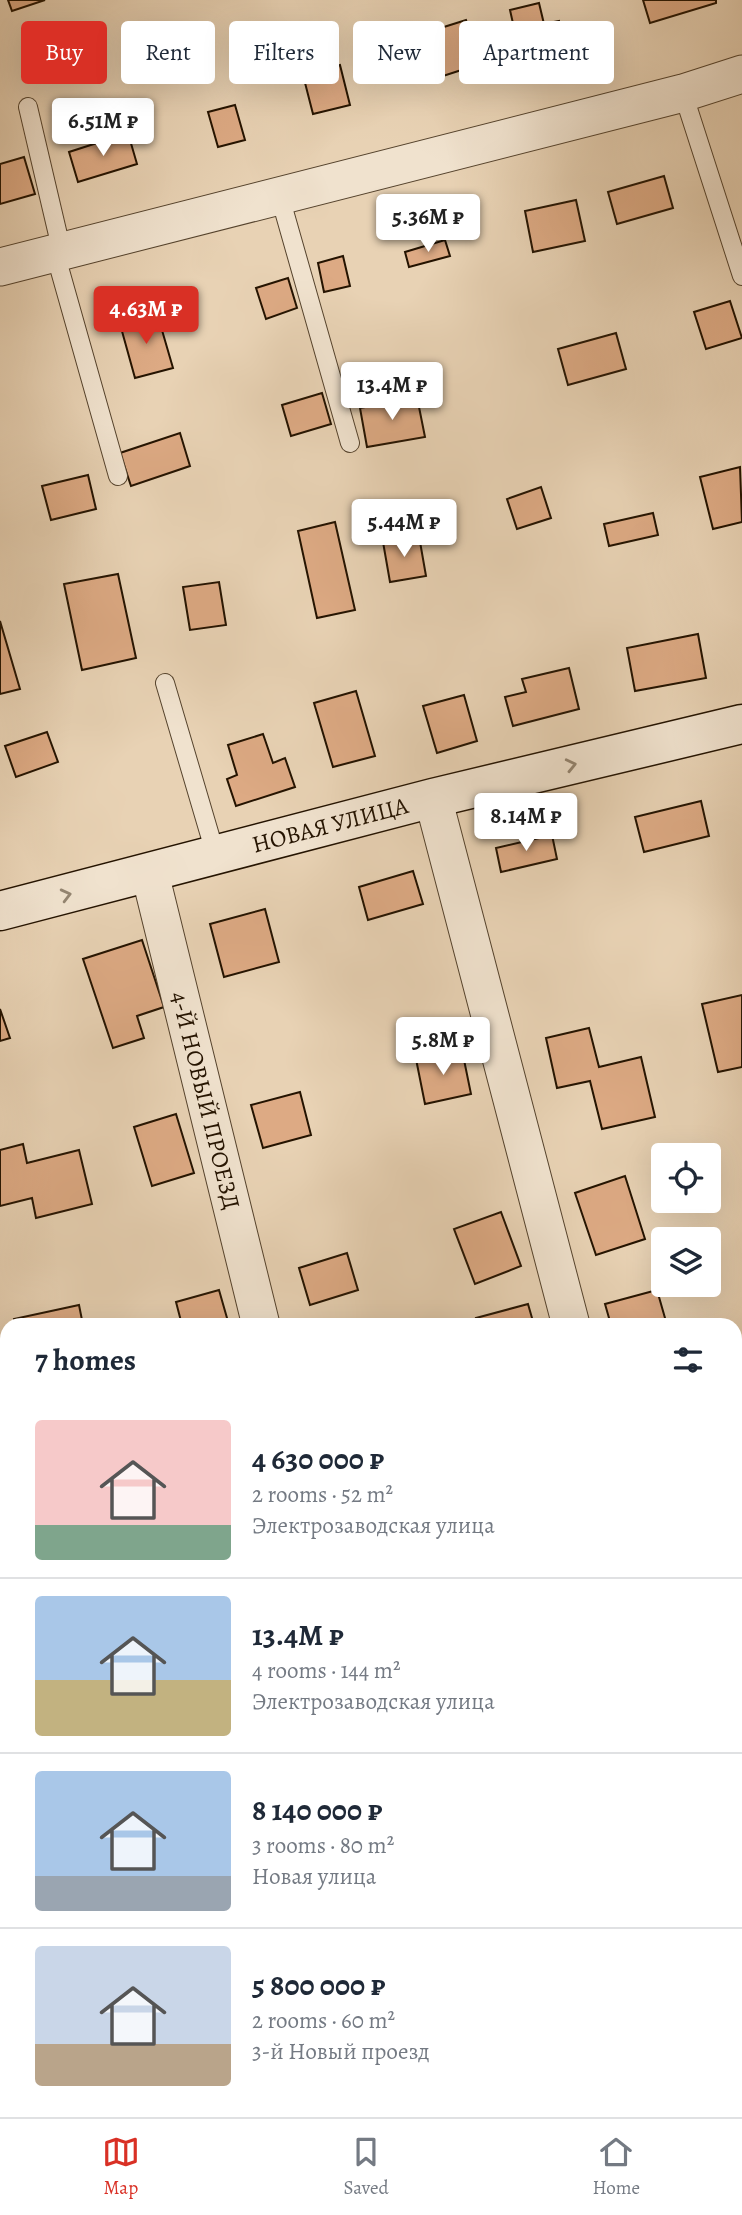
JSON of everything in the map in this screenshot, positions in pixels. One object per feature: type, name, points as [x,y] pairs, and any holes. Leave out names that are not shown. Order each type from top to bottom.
[{"type":"street","points":[[0,267],[683,93],[742,74]]},
{"type":"street","name":"НОВАЯ УЛИЦА","points":[[0,911],[433,798],[742,724]]},
{"type":"street","points":[[433,798],[569,1318]]},
{"type":"street","name":"4-Й НОВЫЙ ПРОЕЗД","points":[[150,874],[259,1318]]},
{"type":"lane","points":[[683,93],[742,275]]},
{"type":"lane","points":[[28,107],[58,252],[118,475]]},
{"type":"lane","points":[[280,197],[350,443]]},
{"type":"lane","points":[[165,683],[216,856]]},
{"type":"building","points":[[8,0],[45,0],[12,11]]},
{"type":"building","points":[[643,0],[716,0],[716,3],[650,23]]},
{"type":"building","points":[[539,3],[543,21],[512,21],[510,10]]},
{"type":"building","points":[[459,22],[459,71],[445,75],[445,27]]},
{"type":"building","points":[[339,65],[350,105],[313,114],[305,84],[339,84]]},
{"type":"building","points":[[235,105],[245,140],[218,147],[208,112]]},
{"type":"building","points":[[128,133],[137,164],[78,182],[69,152]]},
{"type":"building","points":[[24,157],[35,194],[0,204],[0,164]]},
{"type":"building","points":[[664,176],[673,208],[617,224],[608,192]]},
{"type":"building","points":[[576,200],[585,241],[533,252],[525,211]]},
{"type":"building","points":[[445,240],[450,256],[409,267],[405,252]]},
{"type":"building","points":[[343,256],[350,286],[324,292],[318,263]]},
{"type":"building","points":[[288,278],[297,308],[266,319],[256,288]]},
{"type":"building","points":[[730,301],[742,338],[706,349],[694,312]]},
{"type":"building","points":[[157,313],[173,368],[135,378],[120,324]]},
{"type":"building","points":[[616,333],[626,369],[568,385],[558,349]]},
{"type":"building","points":[[322,393],[331,424],[291,436],[282,405]]},
{"type":"building","points":[[417,397],[425,437],[367,447],[360,408]]},
{"type":"building","points":[[180,433],[190,466],[131,486],[120,453]]},
{"type":"building","points":[[740,467],[742,522],[713,529],[700,477]]},
{"type":"building","points":[[88,475],[96,509],[51,520],[42,486]]},
{"type":"building","points":[[541,487],[551,518],[517,529],[507,499]]},
{"type":"building","points":[[653,513],[658,535],[609,546],[604,524]]},
{"type":"building","points":[[335,522],[355,610],[317,618],[298,531]]},
{"type":"building","points":[[419,536],[426,576],[390,582],[383,542]]},
{"type":"building","points":[[118,574],[136,658],[82,670],[64,584]]},
{"type":"building","points":[[219,582],[226,625],[190,630],[183,587]]},
{"type":"building","points":[[0,621],[20,689],[0,694]]},
{"type":"building","points":[[698,634],[706,678],[635,691],[627,648]]},
{"type":"building","points":[[569,668],[579,709],[513,726],[505,697],[526,692],[522,679]]},
{"type":"building","points":[[356,691],[375,756],[333,767],[314,703]]},
{"type":"building","points":[[464,695],[477,741],[437,753],[423,706]]},
{"type":"building","points":[[47,732],[58,762],[16,777],[5,746]]},
{"type":"building","points":[[263,734],[273,763],[285,758],[295,787],[236,806],[227,779],[237,775],[228,745]]},
{"type":"building","points":[[701,801],[709,836],[644,852],[635,817]]},
{"type":"building","points":[[552,835],[557,859],[501,872],[496,848]]},
{"type":"building","points":[[413,871],[423,904],[368,920],[359,887]]},
{"type":"building","points":[[265,909],[279,962],[224,977],[210,924]]},
{"type":"building","points":[[142,940],[164,1007],[137,1016],[144,1038],[113,1048],[83,959]]},
{"type":"building","points":[[742,995],[742,1067],[718,1072],[702,1004]]},
{"type":"building","points":[[0,1009],[10,1038],[0,1041]]},
{"type":"building","points":[[589,1028],[599,1067],[641,1057],[655,1117],[602,1129],[590,1081],[557,1088],[546,1038]]},
{"type":"building","points":[[462,1050],[471,1094],[425,1104],[416,1059]]},
{"type":"building","points":[[300,1092],[311,1135],[263,1148],[251,1105]]},
{"type":"building","points":[[176,1114],[194,1173],[152,1186],[134,1127]]},
{"type":"building","points":[[23,1144],[27,1163],[79,1150],[92,1204],[36,1218],[32,1198],[0,1206],[0,1150]]},
{"type":"building","points":[[625,1176],[645,1239],[596,1255],[575,1193]]},
{"type":"building","points":[[501,1212],[521,1266],[475,1284],[454,1229]]},
{"type":"building","points":[[347,1253],[358,1290],[310,1305],[299,1268]]},
{"type":"building","points":[[219,1290],[227,1318],[180,1318],[176,1302]]},
{"type":"building","points":[[651,1292],[651,1297],[659,1297],[665,1318],[609,1318],[605,1304]]},
{"type":"building","points":[[528,1304],[532,1318],[476,1318]]},
{"type":"building","points":[[79,1305],[82,1318],[19,1318]]}]
